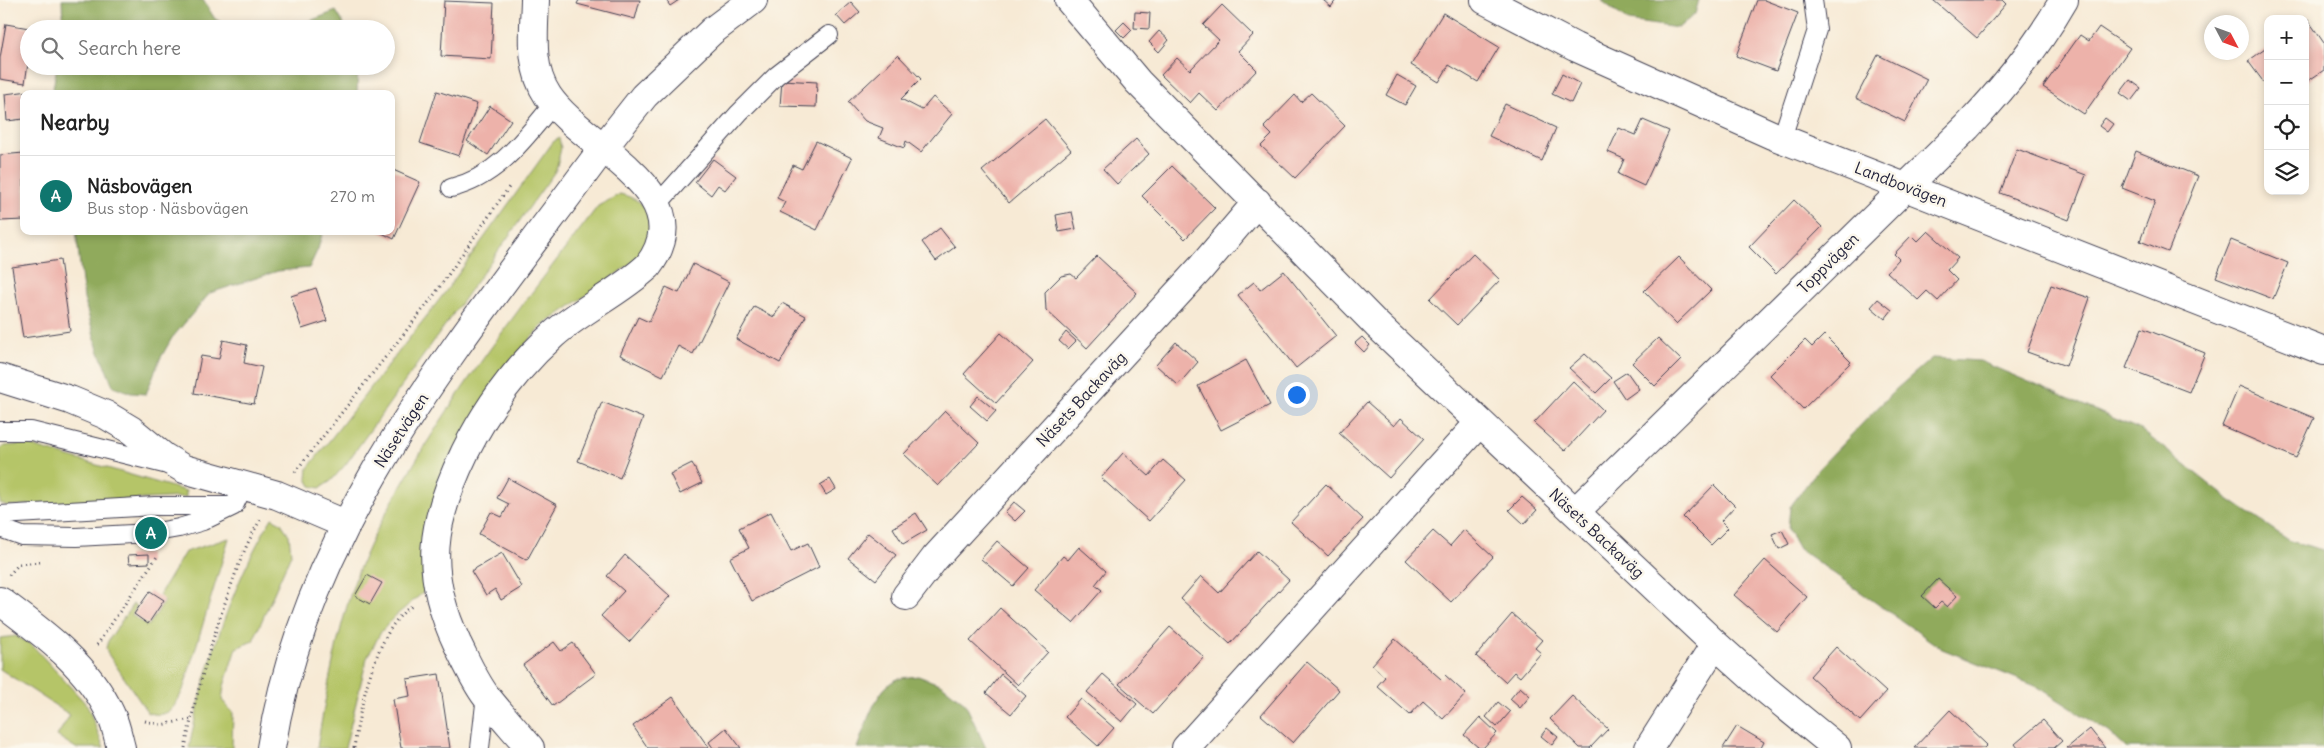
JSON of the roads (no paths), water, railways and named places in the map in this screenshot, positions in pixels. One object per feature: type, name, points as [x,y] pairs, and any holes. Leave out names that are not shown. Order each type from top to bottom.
[{"type":"street","points":[[530,748],[486,695],[470,671],[453,636],[438,595],[434,568],[435,538],[441,510],[452,480],[486,413],[528,358],[553,334],[648,266],[657,255],[662,235],[662,213],[652,194],[631,171],[562,113],[536,72],[535,0]]},
{"type":"street","name":"Näsetvägen","points":[[271,748],[276,713],[299,634],[344,524],[370,478],[431,384],[603,148],[644,96],[712,31],[753,0]]},
{"type":"street","name":"Näsets Backaväg","points":[[1069,0],[1138,82],[1376,325],[1765,690],[1836,748]]},
{"type":"street","name":"Landbovägen","points":[[1485,0],[1608,62],[1782,138],[1906,185],[2324,351]]},
{"type":"street","name":"Toppvägen","points":[[1575,512],[2000,92],[2024,61],[2064,0]]},
{"type":"street","name":"Näsets Backaväg","points":[[906,596],[935,558],[1200,269],[1256,202]]},
{"type":"street","points":[[0,378],[70,400],[106,416],[132,430],[164,457],[184,469],[239,495],[277,495],[344,524]]},
{"type":"street","points":[[1186,748],[1479,423]]},
{"type":"street","points":[[7,592],[78,666],[97,689],[112,716],[121,748]]},
{"type":"street","points":[[1649,748],[1715,644]]},
{"type":"lane","points":[[1782,138],[1817,30],[1813,0]]},
{"type":"lane","points":[[658,205],[738,113],[776,76],[829,35]]},
{"type":"lane","points":[[451,188],[478,179],[497,167],[554,103]]},
{"type":"lane","points":[[0,430],[31,431],[184,469]]},
{"type":"lane","points":[[0,515],[155,506],[239,495]]},
{"type":"lane","points":[[0,528],[22,536],[76,537],[151,533],[203,521],[239,495]]},
{"type":"lane","points":[[480,748],[486,695]]},
{"type":"place","name":"Näsbovägen","points":[[151,533]]}]
